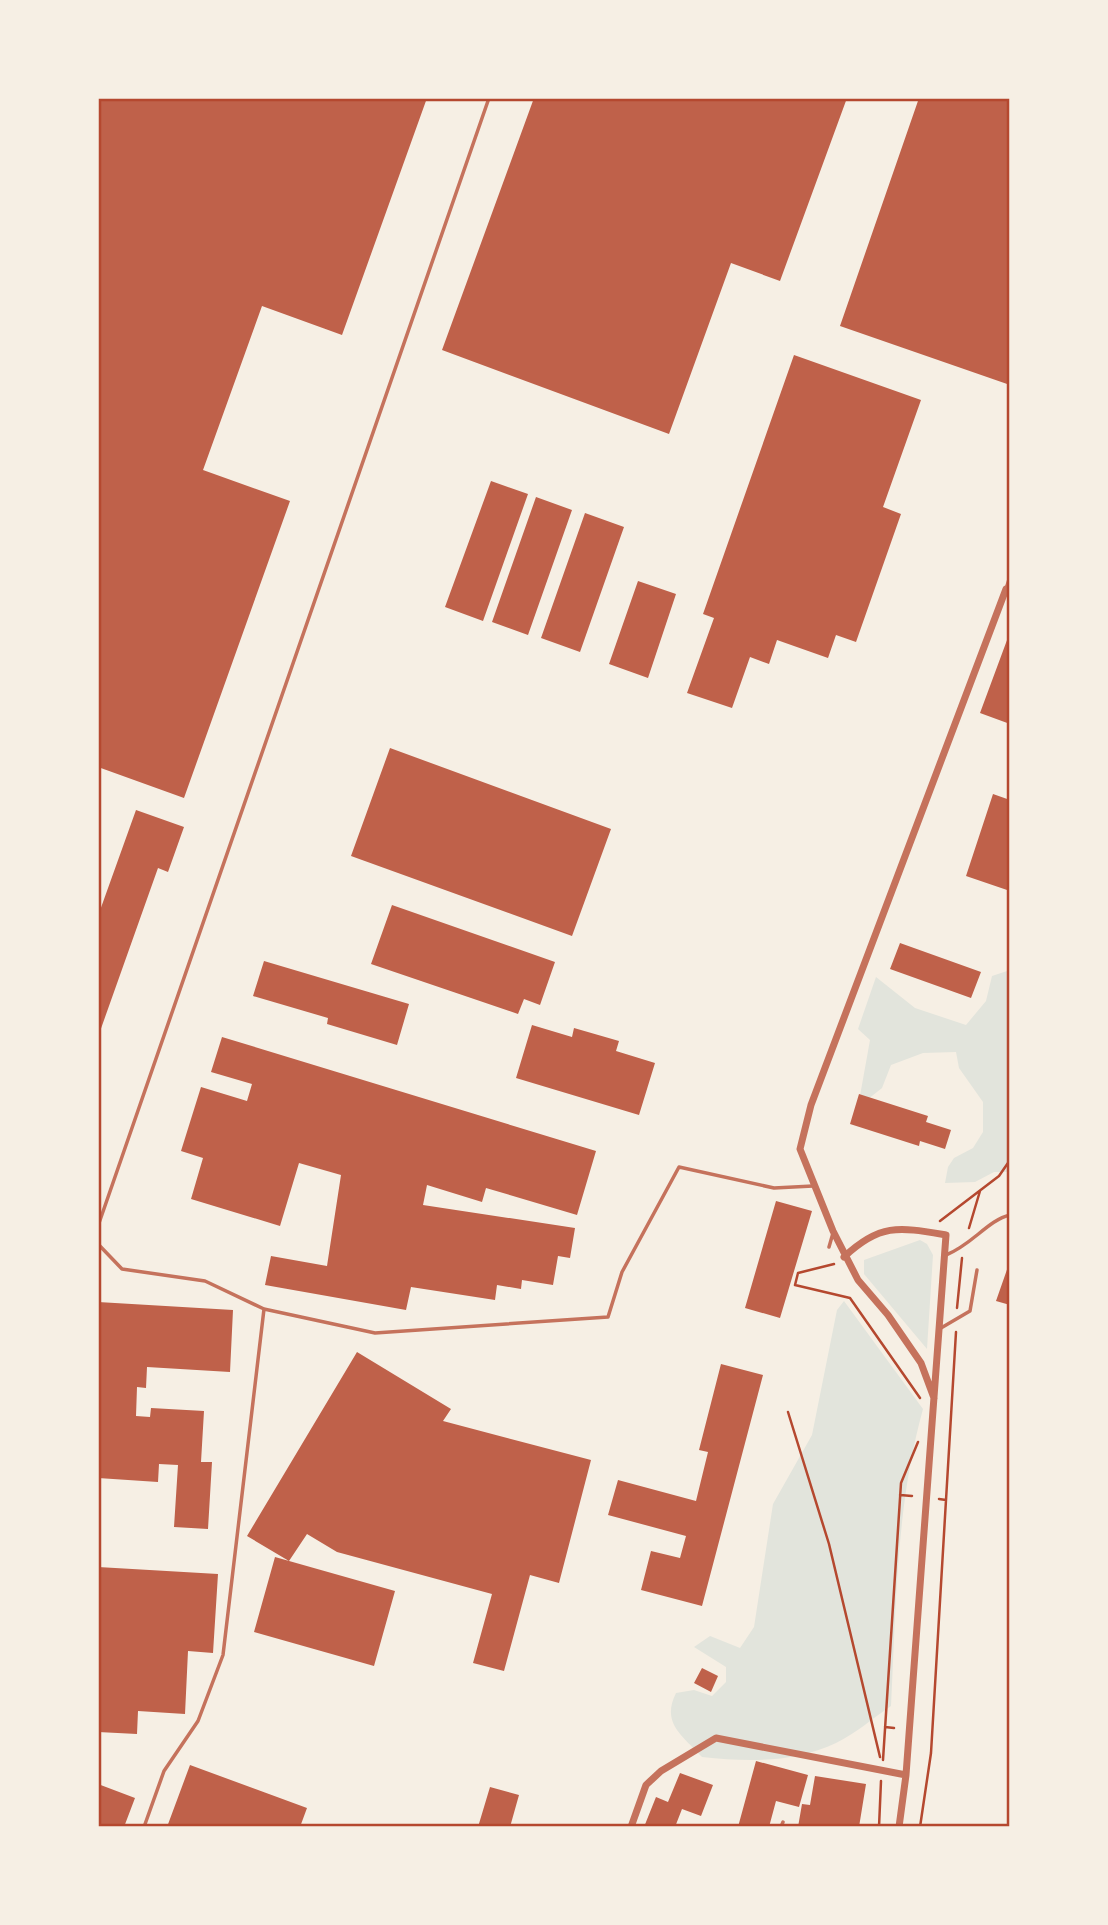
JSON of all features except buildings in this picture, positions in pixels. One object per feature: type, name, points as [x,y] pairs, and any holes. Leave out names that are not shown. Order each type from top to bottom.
[{"type":"street","points":[[934,1398],[921,1363],[844,1257],[800,1149],[811,1105],[1008,590]]},
{"type":"street","points":[[844,1257],[867,1236],[892,1230],[946,1235],[906,1775],[899,1827]]},
{"type":"street","points":[[631,1827],[646,1785],[661,1771],[716,1738],[906,1775]]},
{"type":"lane","points":[[98,1226],[489,98]]},
{"type":"lane","points":[[1008,590],[1010,576]]},
{"type":"lane","points":[[98,1244],[121,1269],[205,1281],[264,1309],[375,1333],[608,1317],[622,1272],[679,1167],[774,1188],[815,1186]]},
{"type":"lane","points":[[944,1256],[964,1248],[997,1218],[1010,1215]]},
{"type":"lane","points":[[829,1247],[833,1231]]},
{"type":"lane","points":[[939,1329],[970,1311],[977,1270]]},
{"type":"lane","points":[[144,1827],[164,1771],[198,1721],[223,1655],[264,1309]]},
{"type":"path","points":[[920,1827],[933,1730],[957,1320],[964,1248],[980,1191]]},
{"type":"path","points":[[792,1278],[797,1279]]},
{"type":"path","points":[[795,1285],[850,1298],[924,1404]]},
{"type":"path","points":[[788,1412],[829,1544],[876,1729],[882,1770]]},
{"type":"path","points":[[879,1827],[901,1483],[922,1433]]},
{"type":"path","points":[[900,1494],[912,1496]]},
{"type":"path","points":[[937,1499],[946,1500]]},
{"type":"path","points":[[885,1727],[894,1728]]},
{"type":"path","points":[[922,1730],[933,1730]]},
{"type":"shaded area","points":[[1010,970],[1010,1172],[994,1172],[975,1182],[945,1183],[948,1167],[954,1158],[973,1148],[983,1132],[983,1102],[959,1068],[956,1052],[923,1053],[891,1065],[882,1088],[858,1107],[870,1040],[858,1029],[876,977],[915,1008],[966,1025],[986,1001],[992,976]]},
{"type":"shaded area","points":[[920,1240],[927,1244],[933,1255],[927,1349],[864,1274],[864,1260]]},
{"type":"shaded area","points":[[844,1301],[923,1409],[902,1519],[891,1706],[857,1731],[820,1750],[771,1759],[702,1757],[672,1721],[672,1703],[676,1693],[694,1690],[712,1696],[726,1682],[726,1667],[694,1647],[710,1636],[740,1648],[754,1627],[773,1504],[812,1435],[837,1310]]}]
